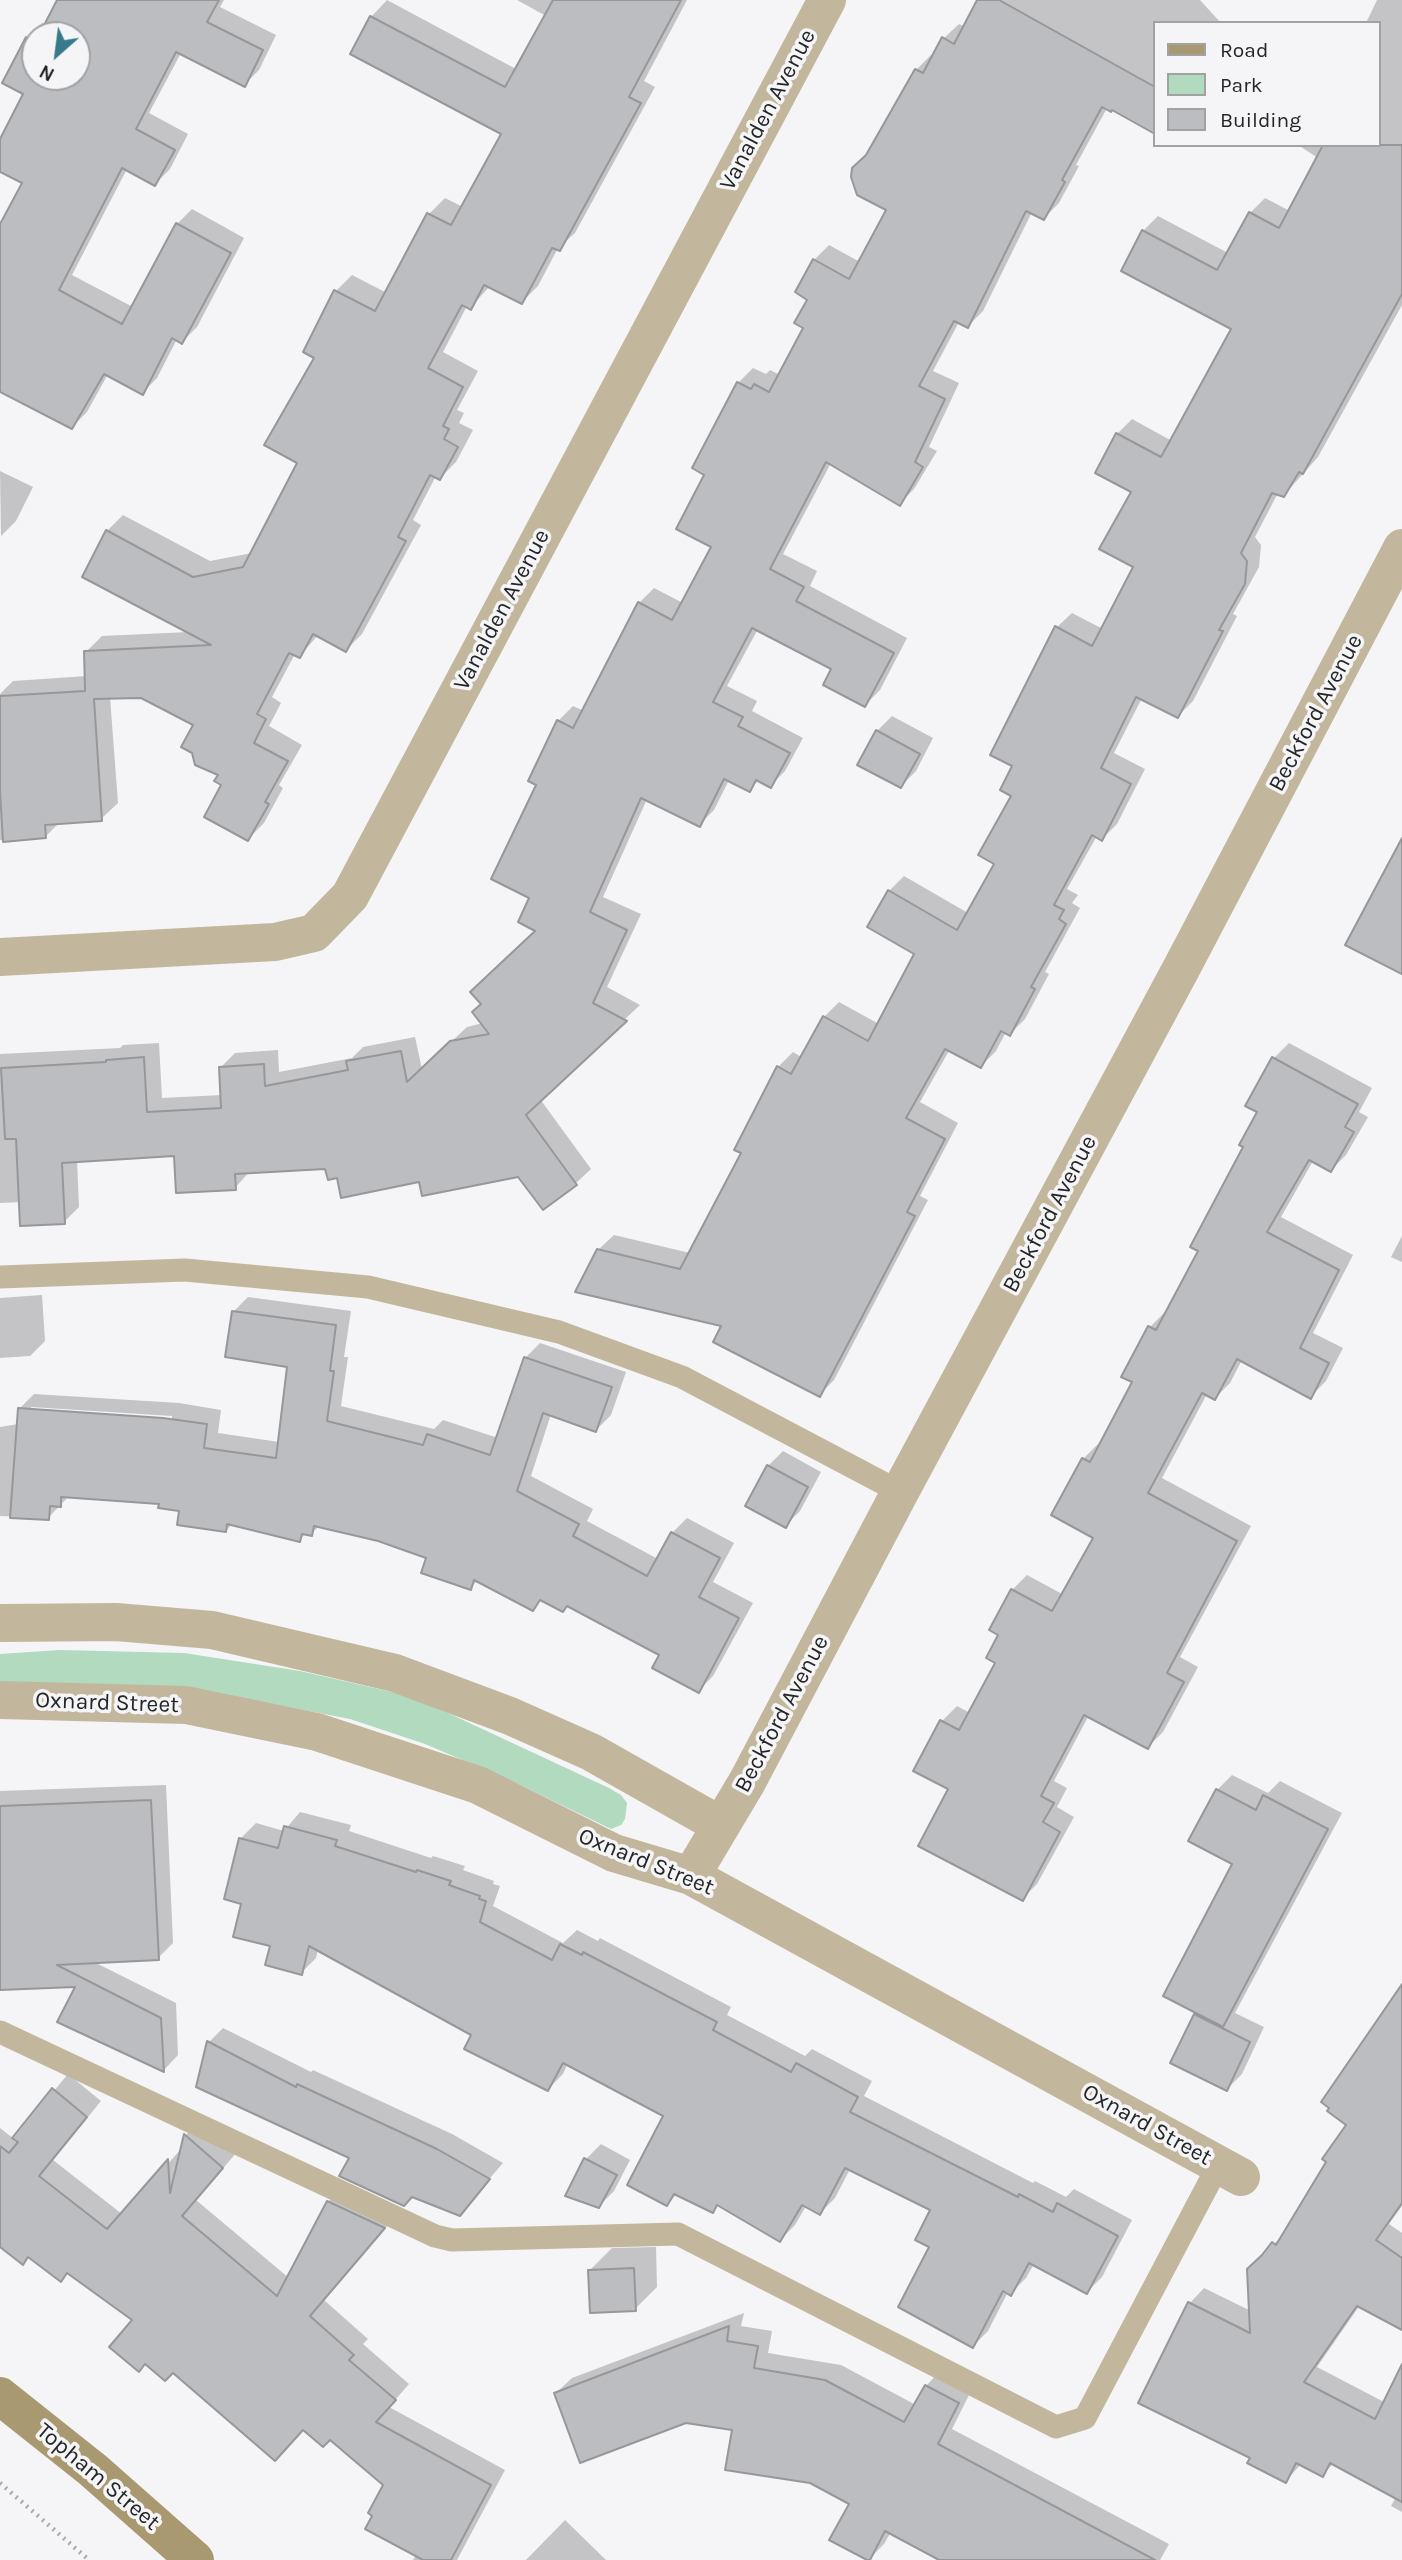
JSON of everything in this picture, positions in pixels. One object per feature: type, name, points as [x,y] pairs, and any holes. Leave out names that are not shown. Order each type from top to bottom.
[{"type":"main road","name":"Topham Street","points":[[0,2396],[93,2470],[195,2560]]},
{"type":"street","name":"Vanalden Avenue","points":[[0,957],[275,942],[314,933],[350,896],[827,0]]},
{"type":"street","name":"Beckford Avenue","points":[[691,1876],[747,1782],[1182,967],[1402,548]]},
{"type":"street","points":[[0,1623],[116,1622],[212,1630],[395,1673],[510,1716],[591,1752],[720,1825]]},
{"type":"street","name":"Oxnard Street","points":[[0,1700],[186,1705],[317,1732],[478,1785],[614,1853],[691,1876],[1230,2170]]},
{"type":"lane","points":[[0,1277],[185,1270],[368,1287],[546,1329],[682,1377],[900,1492]]},
{"type":"lane","points":[[0,2032],[435,2236],[452,2240],[678,2234],[1056,2427],[1085,2418],[1230,2170]]},
{"type":"path","points":[[0,2483],[89,2560]]},
{"type":"green space","points":[[60,1650],[184,1653],[300,1671],[401,1694],[609,1788],[621,1795],[627,1803],[625,1819],[621,1825],[611,1829],[514,1782],[425,1744],[350,1719],[220,1694],[0,1685],[0,1654]]},
{"type":"building","points":[[57,0],[219,0],[207,22],[263,50],[245,87],[176,52],[136,129],[175,150],[155,186],[122,168],[59,290],[122,324],[176,223],[231,253],[182,344],[172,338],[143,395],[104,374],[72,429],[0,392],[0,224],[22,183],[0,172],[0,139],[23,94],[2,83],[21,47],[21,91],[91,91],[91,21],[46,21]]},
{"type":"building","points":[[553,0],[681,0],[629,97],[641,103],[560,251],[552,248],[522,304],[484,285],[471,310],[462,305],[428,368],[463,387],[443,426],[449,429],[444,439],[458,447],[440,480],[430,475],[398,537],[406,541],[346,652],[313,634],[300,658],[289,653],[257,714],[266,719],[254,743],[288,761],[265,802],[269,804],[248,841],[204,817],[221,785],[214,781],[218,775],[195,765],[192,753],[181,747],[193,725],[141,698],[94,699],[102,821],[45,825],[46,838],[3,842],[0,696],[85,691],[84,651],[211,645],[82,577],[106,530],[193,577],[243,567],[297,463],[264,445],[314,358],[303,352],[334,290],[375,311],[427,213],[451,225],[501,134],[350,54],[370,16],[505,87]]},
{"type":"building","points":[[977,0],[999,0],[1154,86],[1154,133],[1102,107],[1062,180],[1065,182],[1044,220],[1026,211],[968,328],[954,321],[919,386],[945,399],[915,462],[923,467],[900,506],[826,462],[770,569],[804,587],[796,601],[894,653],[865,707],[823,685],[831,669],[752,628],[713,702],[743,717],[738,726],[790,753],[771,788],[756,780],[750,792],[724,779],[700,827],[641,798],[590,912],[627,930],[593,1003],[627,1021],[526,1115],[577,1185],[543,1210],[518,1177],[422,1196],[419,1182],[341,1198],[337,1178],[328,1180],[325,1169],[235,1174],[236,1190],[176,1193],[174,1156],[62,1163],[65,1224],[20,1226],[16,1139],[5,1139],[1,1068],[144,1057],[147,1112],[221,1108],[219,1067],[264,1064],[265,1086],[348,1070],[346,1061],[401,1051],[407,1082],[450,1041],[489,1034],[472,1012],[481,1004],[470,992],[535,931],[518,922],[529,898],[491,879],[536,785],[528,781],[557,720],[573,728],[638,602],[672,620],[711,547],[676,529],[704,475],[692,468],[737,382],[751,389],[754,384],[769,392],[803,328],[794,323],[807,300],[795,292],[813,259],[849,279],[886,210],[857,195],[851,177],[852,168],[866,155],[915,69],[923,73],[942,37],[954,44]]},
{"type":"building","points":[[1402,145],[1402,294],[1303,474],[1299,472],[1284,497],[1272,493],[1241,553],[1247,561],[1245,584],[1219,630],[1223,631],[1178,718],[1136,697],[1101,768],[1131,784],[1102,841],[1092,835],[1054,905],[1064,910],[1059,919],[1066,924],[1031,987],[1035,989],[1010,1036],[1001,1031],[981,1068],[945,1049],[906,1118],[945,1139],[907,1212],[915,1216],[820,1397],[713,1342],[721,1326],[575,1292],[597,1249],[680,1269],[741,1153],[734,1150],[777,1066],[791,1074],[823,1016],[868,1041],[914,954],[867,927],[888,890],[957,930],[994,864],[978,855],[1011,796],[1000,790],[1012,766],[990,755],[1055,626],[1092,646],[1133,567],[1099,549],[1131,492],[1095,473],[1116,433],[1161,457],[1231,329],[1121,271],[1142,230],[1217,270],[1249,212],[1279,228],[1322,147]]},
{"type":"building","points":[[876,730],[920,754],[901,788],[857,765]]},
{"type":"building","points":[[1402,838],[1402,974],[1345,945]]},
{"type":"building","points":[[1272,1057],[1358,1104],[1345,1127],[1354,1132],[1331,1172],[1309,1160],[1267,1232],[1339,1270],[1300,1348],[1329,1363],[1311,1399],[1237,1359],[1215,1400],[1202,1393],[1148,1493],[1237,1541],[1167,1673],[1184,1682],[1148,1749],[1084,1715],[1041,1796],[1054,1803],[1043,1822],[1060,1832],[1023,1901],[918,1846],[948,1789],[913,1771],[940,1720],[959,1730],[995,1663],[986,1658],[998,1635],[989,1630],[1011,1589],[1052,1611],[1093,1538],[1051,1515],[1082,1458],[1090,1462],[1132,1382],[1121,1377],[1148,1326],[1156,1330],[1198,1251],[1190,1247],[1243,1147],[1239,1145],[1257,1112],[1245,1106]]},
{"type":"building","points":[[232,1311],[336,1325],[330,1371],[334,1371],[327,1421],[423,1445],[427,1434],[490,1455],[524,1357],[612,1387],[596,1432],[543,1413],[517,1491],[579,1524],[573,1536],[647,1576],[671,1532],[720,1558],[699,1597],[739,1618],[699,1693],[652,1668],[659,1655],[567,1606],[563,1612],[540,1600],[533,1611],[474,1580],[471,1590],[421,1573],[426,1558],[378,1541],[314,1526],[312,1536],[302,1534],[300,1542],[227,1524],[226,1532],[177,1525],[179,1511],[158,1508],[159,1504],[61,1497],[61,1507],[50,1506],[49,1520],[10,1518],[18,1408],[163,1418],[207,1424],[204,1448],[276,1458],[287,1367],[225,1357]]},
{"type":"building","points":[[767,1465],[808,1487],[786,1528],[745,1506]]},
{"type":"building","points":[[1216,1789],[1256,1810],[1263,1795],[1328,1829],[1223,2027],[1163,1996],[1232,1864],[1188,1841]]},
{"type":"building","points":[[151,1800],[159,1960],[57,1965],[161,2018],[164,2072],[57,2022],[75,1987],[0,1990],[0,1806]]},
{"type":"building","points":[[284,1826],[337,1840],[335,1846],[451,1881],[449,1885],[480,1896],[479,1899],[486,1901],[480,1922],[552,1960],[560,1944],[582,1955],[583,1952],[717,2022],[713,2030],[791,2072],[796,2063],[858,2097],[850,2112],[1018,2197],[1019,2194],[1053,2212],[1057,2203],[1118,2236],[1087,2294],[1029,2263],[1011,2296],[1003,2291],[973,2348],[898,2307],[929,2247],[915,2240],[930,2210],[845,2168],[820,2215],[802,2205],[780,2242],[717,2205],[713,2213],[674,2194],[667,2206],[627,2185],[663,2116],[563,2063],[548,2091],[464,2049],[471,2035],[309,1946],[302,1975],[265,1965],[270,1946],[233,1937],[241,1904],[224,1899],[239,1838],[278,1848]]},
{"type":"building","points":[[1402,1984],[1402,2203],[1376,2240],[1402,2258],[1402,2330],[1357,2306],[1304,2382],[1375,2419],[1402,2364],[1402,2502],[1330,2463],[1323,2477],[1296,2463],[1286,2483],[1247,2463],[1250,2458],[1138,2403],[1188,2302],[1250,2333],[1247,2269],[1272,2242],[1276,2245],[1326,2162],[1322,2159],[1346,2125],[1327,2111],[1329,2108],[1321,2102]]},
{"type":"building","points":[[1194,2014],[1250,2042],[1227,2091],[1170,2063]]},
{"type":"building","points":[[207,2041],[296,2087],[297,2084],[437,2149],[490,2179],[460,2216],[412,2197],[404,2206],[339,2176],[349,2158],[196,2087]]},
{"type":"building","points":[[52,2088],[87,2117],[39,2176],[107,2229],[168,2159],[170,2193],[184,2134],[223,2168],[182,2216],[277,2296],[327,2201],[385,2228],[310,2316],[354,2355],[349,2360],[396,2400],[376,2422],[491,2485],[451,2560],[423,2560],[365,2529],[372,2516],[368,2513],[383,2485],[330,2440],[323,2447],[303,2430],[275,2461],[173,2373],[165,2381],[145,2364],[139,2372],[109,2347],[132,2320],[67,2273],[61,2282],[28,2257],[23,2265],[0,2247],[0,2146],[9,2153],[18,2142],[12,2138]]},
{"type":"building","points":[[584,2158],[617,2175],[599,2208],[565,2196]]},
{"type":"building","points":[[634,2268],[636,2311],[590,2313],[588,2270]]},
{"type":"building","points":[[729,2326],[727,2341],[758,2346],[754,2368],[825,2380],[904,2422],[925,2385],[959,2403],[938,2444],[1155,2560],[939,2560],[885,2531],[870,2560],[867,2560],[829,2540],[849,2504],[810,2483],[725,2470],[732,2430],[686,2423],[580,2463],[554,2393]]}]
